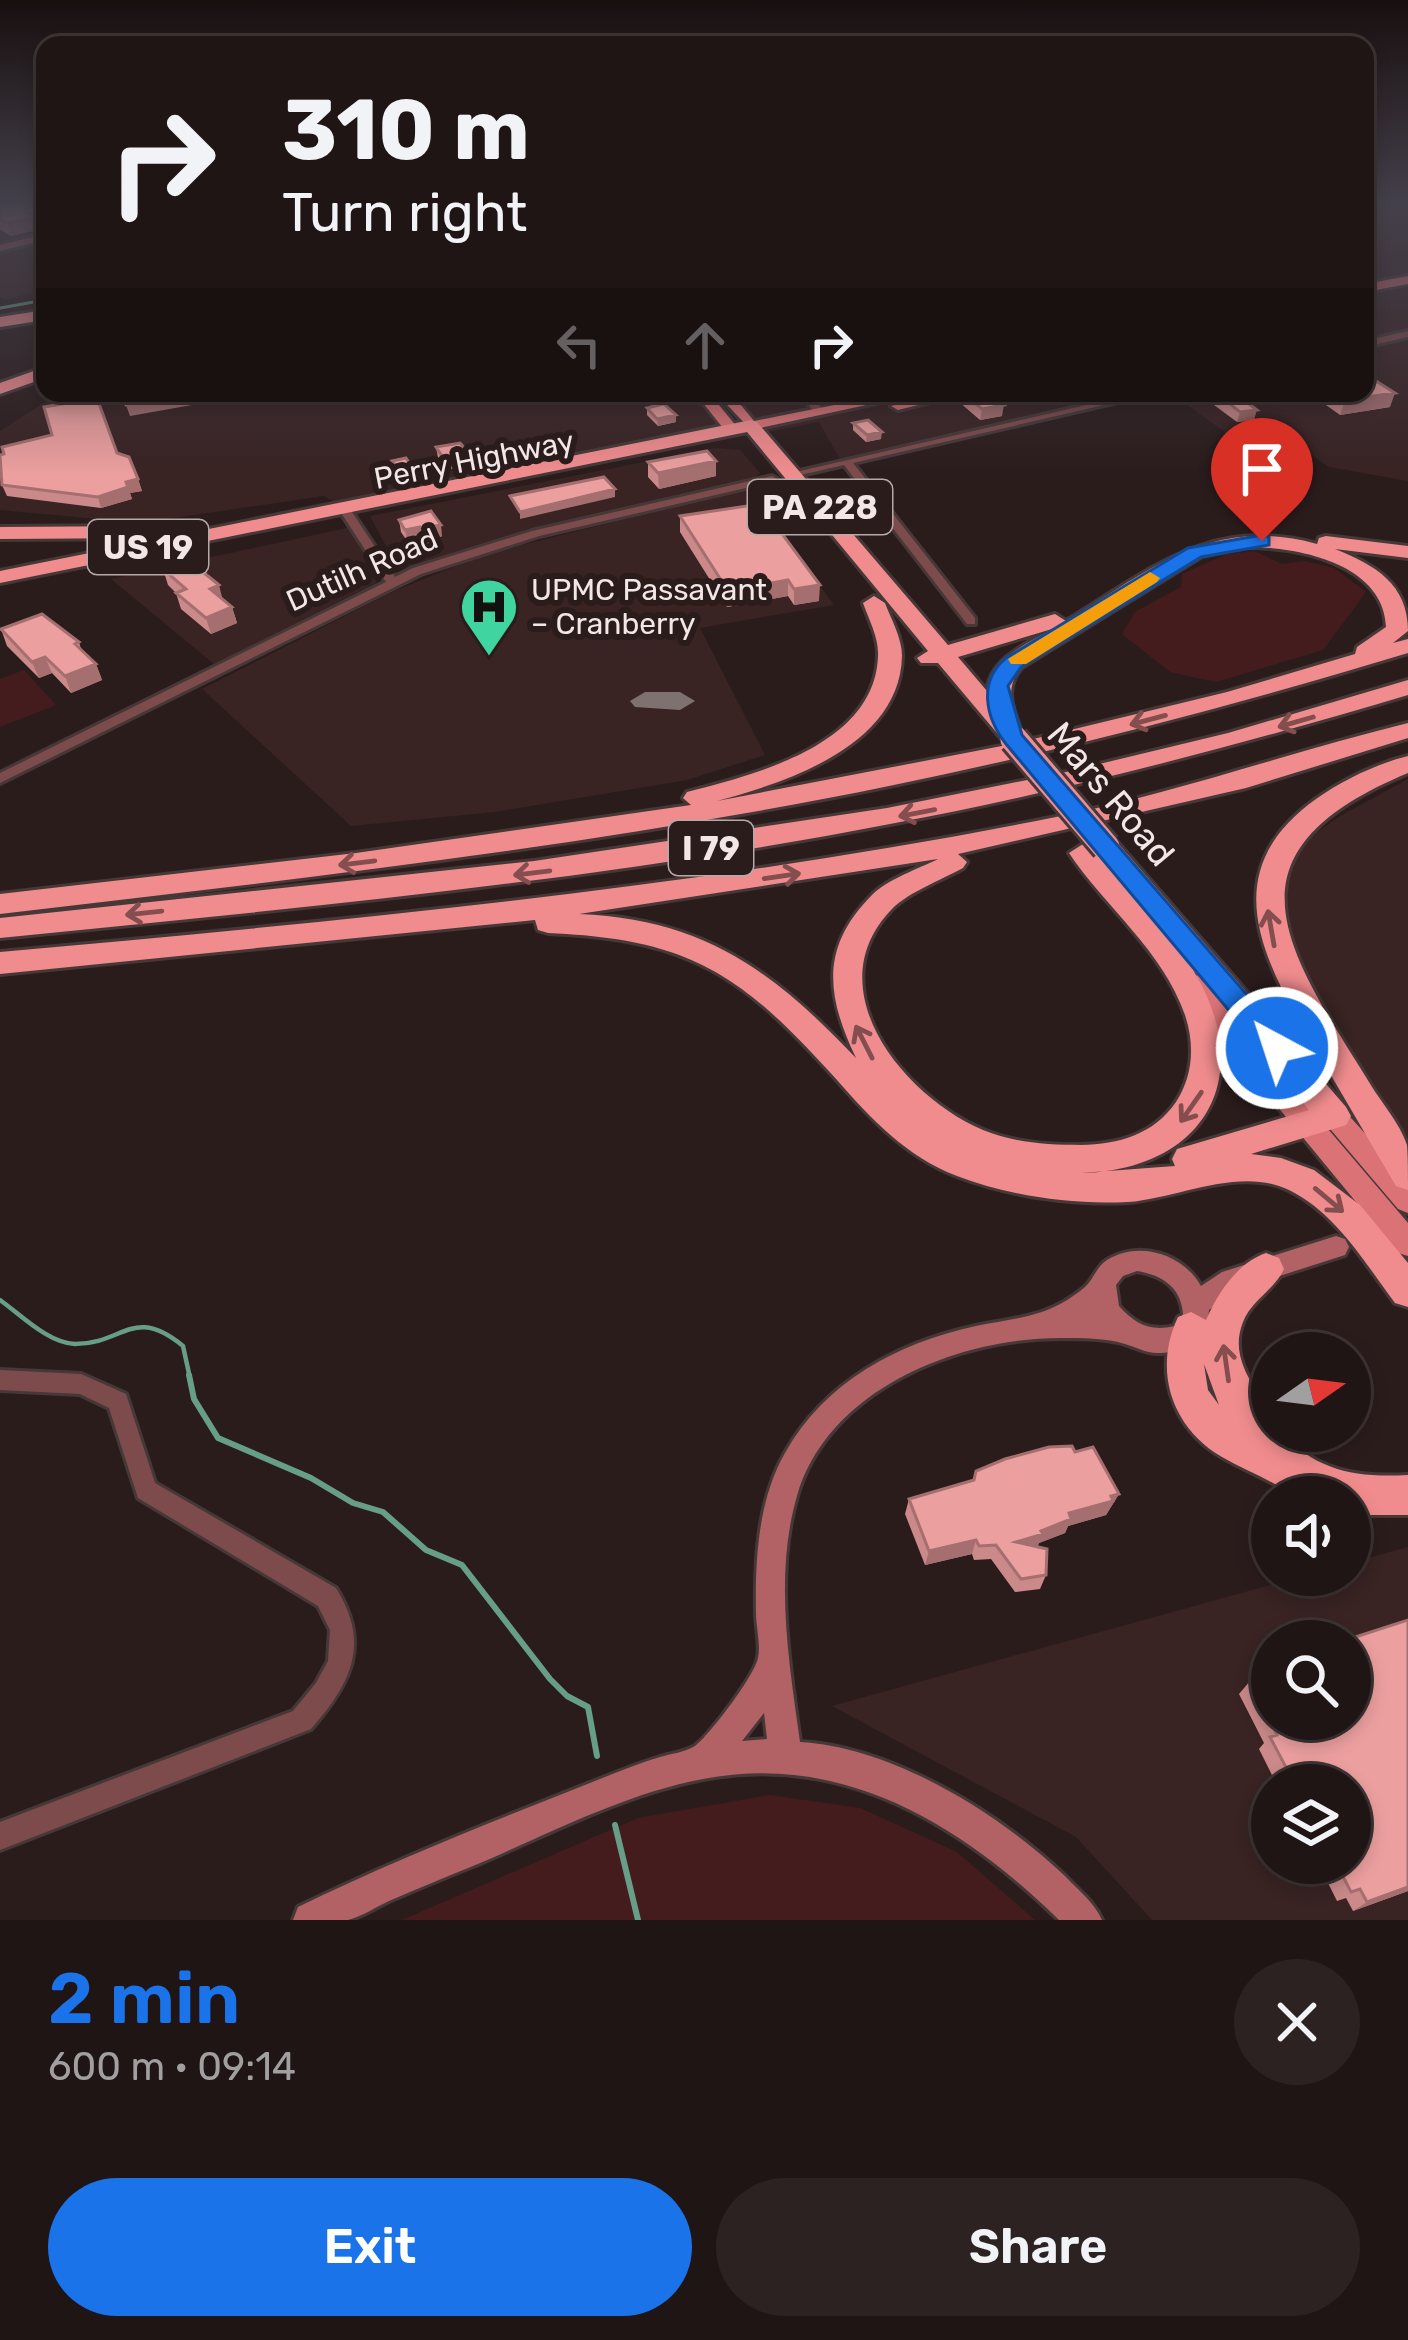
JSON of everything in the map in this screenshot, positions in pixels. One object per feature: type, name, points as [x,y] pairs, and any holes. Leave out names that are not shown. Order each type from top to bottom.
[{"type":"highway","points":[[0,321],[36,315]]},
{"type":"highway","points":[[3,369],[36,364]]},
{"type":"highway","points":[[0,389],[36,367]]},
{"type":"highway","name":"Mars Road","points":[[745,432],[922,629],[934,658]]},
{"type":"highway","name":"Perry Highway","points":[[0,586],[745,432]]},
{"type":"highway","name":"Mars Road","points":[[782,476],[874,603],[934,658],[1004,737],[1323,1119]]},
{"type":"highway","name":"Perry Highway","points":[[0,577],[353,511]]},
{"type":"highway","points":[[0,536],[163,532],[297,518]]},
{"type":"highway","points":[[922,629],[976,632],[1053,622],[1184,545],[1207,537],[1266,534],[1408,552]]},
{"type":"highway","points":[[1004,737],[997,686],[1001,673],[1195,552],[1245,541],[1296,545],[1347,561],[1391,593],[1401,616],[1397,629],[1379,645],[1261,690]]},
{"type":"highway","points":[[473,847],[726,790],[818,755],[870,710],[886,684],[890,651],[874,603]]},
{"type":"highway","points":[[934,658],[976,632]]},
{"type":"highway","points":[[0,904],[622,827],[915,775],[1261,690],[1408,646]]},
{"type":"highway","name":"I 79","points":[[0,928],[433,885],[777,838],[1119,770],[1408,687]]},
{"type":"highway","name":"I 79","points":[[0,963],[374,928],[849,866],[1018,837],[1155,805],[1408,730]]},
{"type":"highway","points":[[1408,764],[1376,775],[1294,828],[1279,848],[1268,882],[1268,916],[1272,943],[1287,975],[1408,1176]]},
{"type":"highway","points":[[1155,805],[1065,835],[954,862],[901,885],[872,910],[851,942],[845,987],[856,1027],[877,1065],[933,1122],[968,1141],[1012,1155],[1055,1162],[1096,1160],[1149,1146],[1172,1130],[1192,1108],[1206,1082],[1206,1028],[1172,962]]},
{"type":"highway","name":"Mars Road","points":[[1094,850],[1172,962]]},
{"type":"highway","points":[[374,928],[586,923],[661,933],[698,946],[759,979],[875,1102],[926,1144],[971,1167],[1007,1177],[1142,1186],[1224,1167],[1278,1171],[1301,1180],[1340,1208],[1408,1291]]},
{"type":"highway","points":[[1097,1184],[1157,1172],[1222,1147],[1323,1119]]},
{"type":"highway","points":[[1249,1274],[1223,1323],[1222,1359],[1244,1415],[1274,1460]]},
{"type":"highway","points":[[1193,1317],[1182,1371],[1217,1434],[1335,1492],[1408,1495]]},
{"type":"main road","points":[[712,402],[745,432]]},
{"type":"main road","points":[[728,402],[745,432]]},
{"type":"main road","name":"Perry Highway","points":[[745,432],[870,402]]},
{"type":"main road","name":"Perry Highway","points":[[745,432],[910,402]]},
{"type":"main road","name":"Mars Road","points":[[1172,962],[1408,1201]]},
{"type":"main road","name":"Mars Road","points":[[1323,1119],[1408,1244]]},
{"type":"street","points":[[1374,342],[1408,334]]},
{"type":"street","points":[[812,402],[819,412]]},
{"type":"street","name":"Dutilh Road","points":[[0,779],[392,582],[515,539],[1109,402]]},
{"type":"street","points":[[847,462],[976,632]]},
{"type":"street","points":[[353,511],[383,550],[380,559],[392,582]]},
{"type":"street","points":[[1125,1331],[1103,1306],[1101,1292],[1111,1269],[1122,1262],[1152,1261],[1180,1276],[1249,1274],[1336,1247]]},
{"type":"street","points":[[786,1758],[776,1660],[775,1538],[790,1470],[820,1423],[870,1378],[922,1353],[1045,1326],[1125,1331],[1161,1342],[1249,1274]]},
{"type":"street","points":[[1180,1276],[1193,1317]]},
{"type":"street","points":[[1045,1326],[1101,1292]]},
{"type":"street","points":[[0,1380],[81,1384],[118,1401],[146,1490],[327,1597],[342,1616],[344,1651],[333,1686],[302,1720],[0,1836]]},
{"type":"street","points":[[703,1762],[744,1715],[776,1660]]},
{"type":"street","points":[[311,1920],[633,1783],[703,1762],[786,1758],[855,1769],[942,1804],[1013,1852],[1084,1920]]},
{"type":"shaded area","points":[[1374,295],[1408,295],[1408,481],[1329,467],[1277,430],[1232,437],[1183,402],[1374,402]]},
{"type":"shaded area","points":[[45,402],[709,402],[732,430],[344,508],[324,496],[139,523],[0,510],[0,431]]},
{"type":"shaded area","points":[[731,402],[1111,402],[842,463],[819,422],[758,434]]},
{"type":"shaded area","points":[[715,448],[740,450],[760,473],[753,479],[501,539],[407,572],[398,569],[370,516]]},
{"type":"shaded area","name":"UPMC Passavant – Cranberry","points":[[748,488],[834,605],[700,628],[765,755],[687,780],[495,812],[351,826],[202,689],[390,593],[482,555]]},
{"type":"shaded area","points":[[351,527],[377,583],[214,664],[111,579]]},
{"type":"shaded area","points":[[1254,551],[1282,564],[1305,561],[1334,568],[1366,592],[1323,650],[1216,682],[1170,672],[1122,634],[1135,612],[1181,587],[1182,574],[1227,554]]},
{"type":"shaded area","points":[[24,670],[56,705],[0,727],[0,679]]},
{"type":"shaded area","points":[[1408,779],[1408,1153],[1329,1031],[1295,963],[1281,907],[1285,865],[1297,846]]},
{"type":"shaded area","points":[[1408,1547],[1408,1920],[1152,1920],[1076,1837],[832,1706],[1251,1590],[1251,1596],[1371,1596],[1371,1557]]},
{"type":"shaded area","points":[[770,1795],[860,1808],[957,1852],[1035,1920],[402,1920],[638,1818]]},
{"type":"building","points":[[1374,380],[1395,393],[1374,396]]},
{"type":"building","points":[[98,402],[117,453],[129,457],[138,479],[98,497],[2,485],[2,447],[52,435],[44,407]]},
{"type":"building","points":[[973,402],[1004,405],[982,409]]},
{"type":"building","points":[[1227,402],[1247,402],[1257,410],[1240,412]]},
{"type":"building","points":[[664,404],[676,415],[657,419],[647,408]]},
{"type":"building","points":[[868,420],[882,432],[867,435],[853,423]]},
{"type":"building","points":[[460,443],[470,454],[444,459],[436,447]]},
{"type":"building","points":[[707,451],[716,461],[658,473],[648,462]]},
{"type":"building","points":[[406,458],[413,468],[399,470],[392,461]]},
{"type":"building","points":[[604,477],[615,489],[520,512],[510,496]]},
{"type":"building","points":[[760,504],[820,585],[794,589],[788,580],[728,591],[680,516]]},
{"type":"building","points":[[431,511],[441,525],[435,526],[439,531],[405,530],[399,520]]},
{"type":"building","points":[[188,560],[219,585],[210,589],[232,607],[206,618],[176,593],[186,589],[163,569]]},
{"type":"building","points":[[42,614],[79,642],[75,644],[96,664],[65,676],[45,657],[32,662],[1,629]]},
{"type":"building","points":[[1072,1446],[1075,1452],[1093,1447],[1119,1494],[1111,1496],[1113,1501],[1069,1513],[1071,1519],[1041,1531],[1043,1534],[1016,1542],[1047,1549],[1046,1575],[1021,1579],[996,1545],[979,1546],[976,1540],[929,1551],[909,1499],[974,1480],[976,1471],[1005,1459]]},
{"type":"building","points":[[1408,1620],[1408,1887],[1367,1902],[1360,1889],[1351,1892],[1347,1884],[1371,1884],[1371,1764],[1284,1764],[1272,1740],[1371,1740],[1371,1632]]},
{"type":"waterway","points":[[0,308],[36,302]]},
{"type":"waterway","points":[[0,1300],[45,1334],[75,1344],[152,1328],[183,1346],[190,1378]]},
{"type":"waterway","points":[[189,1375],[194,1399],[218,1438],[311,1478],[353,1503],[383,1512],[426,1550],[462,1565],[550,1679],[567,1696],[588,1707],[597,1756]]},
{"type":"waterway","points":[[615,1825],[638,1920]]},
{"type":"taxiway","points":[[645,701],[680,701]]},
{"type":"slow traffic","points":[[1018,659],[1150,578]]},
{"type":"place","name":"UPMC Passavant – Cranberry","points":[[489,658]]},
{"type":"route","points":[[1262,541],[1232,542],[1195,552],[1013,662],[1001,673],[997,686],[1005,728],[1014,740],[1277,1048]]}]
